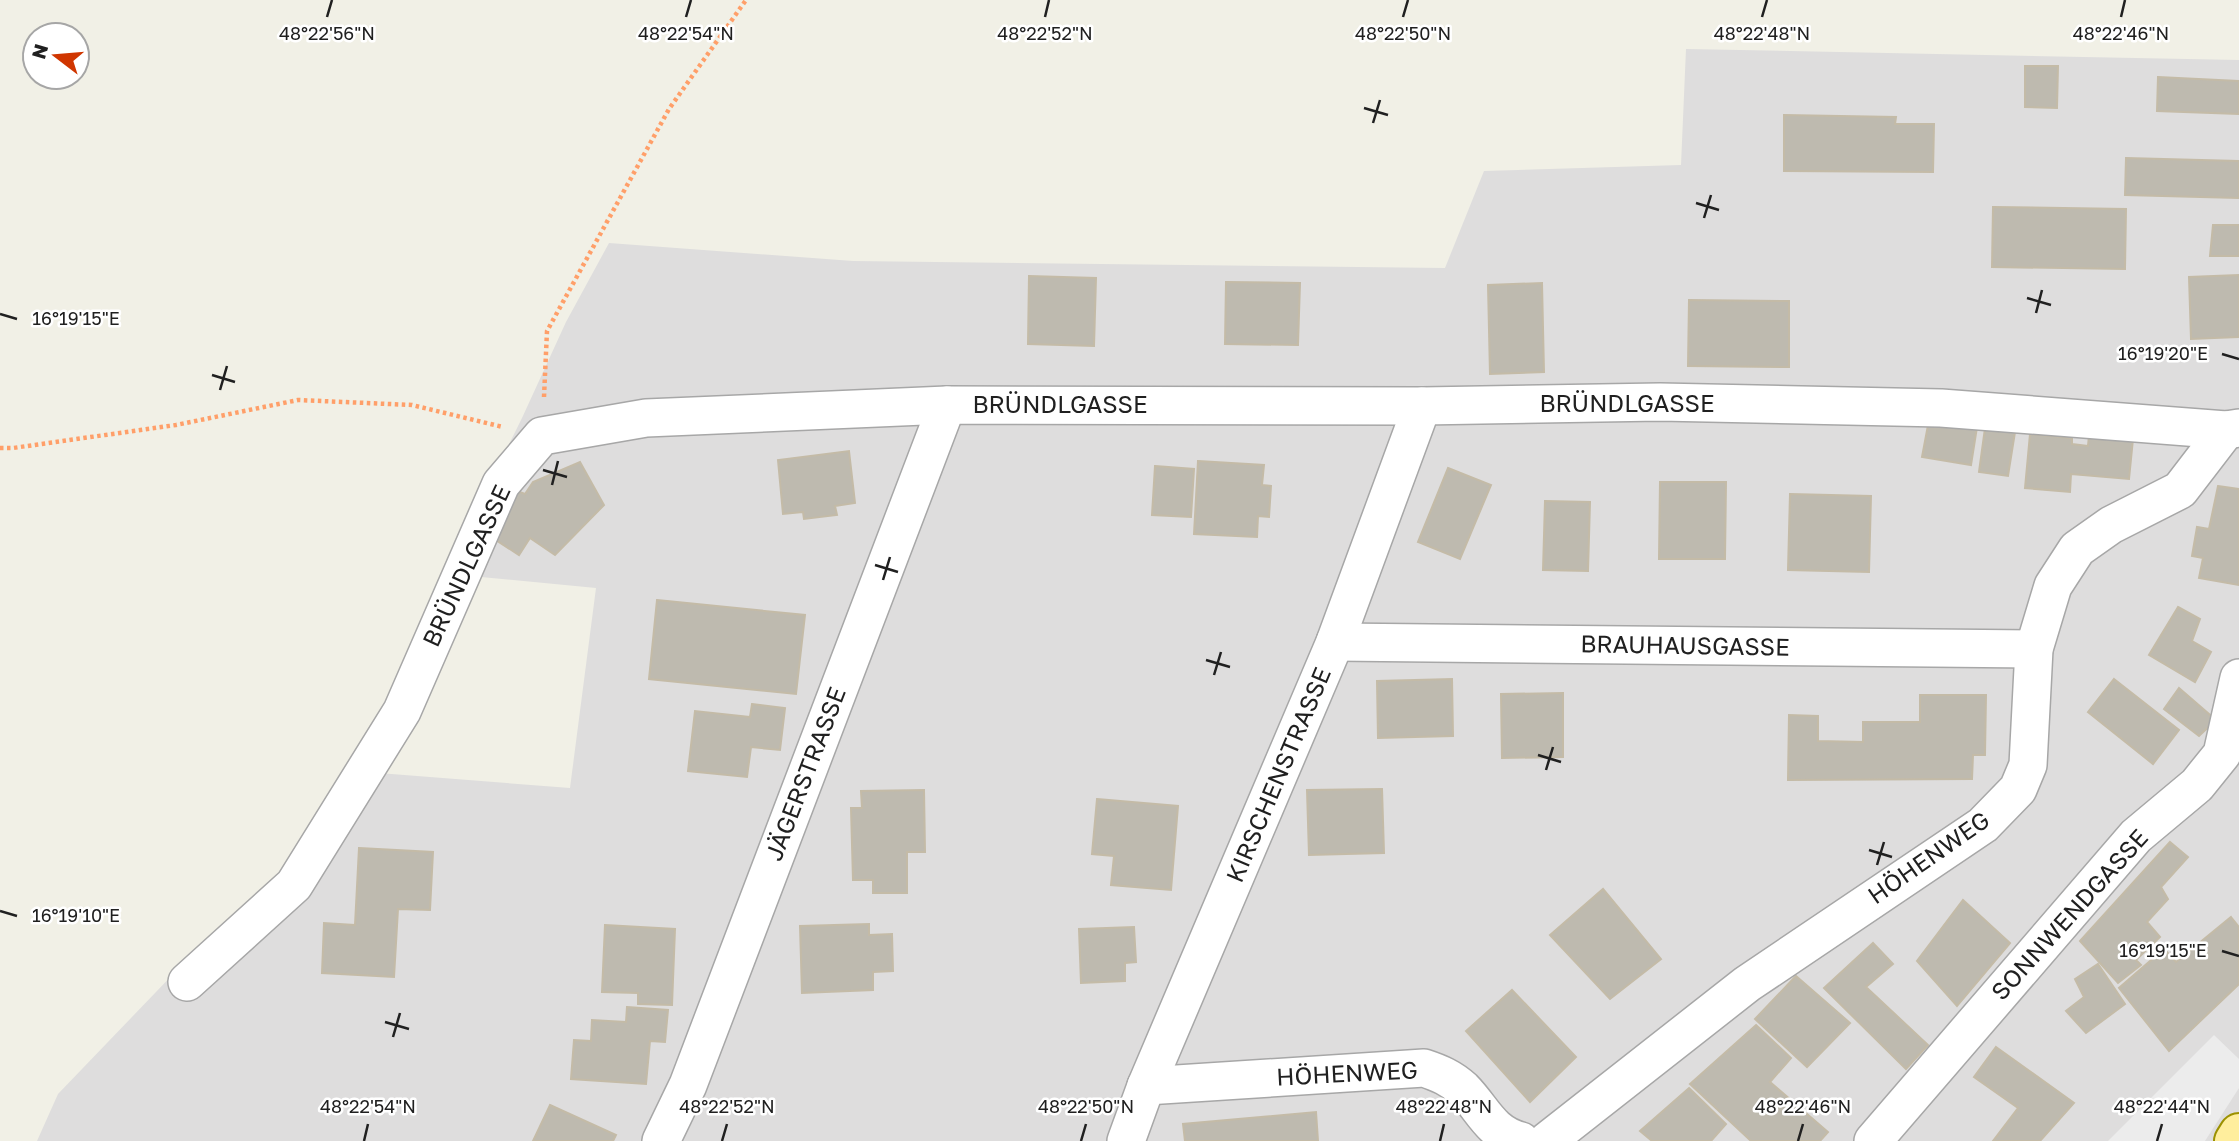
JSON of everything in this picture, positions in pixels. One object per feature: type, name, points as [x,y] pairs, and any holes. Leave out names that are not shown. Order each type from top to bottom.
[{"type":"main road","points":[[2234,1141],[2239,1133]]},
{"type":"street","name":"BRÜNDLGASSE","points":[[187,982],[294,885],[402,711],[501,484],[542,436],[646,418],[947,405],[1422,406],[1660,402],[1941,408],[2233,429]]},
{"type":"street","name":"JÄGERSTRASSE","points":[[661,1141],[688,1085],[947,405]]},
{"type":"street","name":"KIRSCHENSTRASSE","points":[[1126,1141],[1146,1086],[1335,642],[1422,406]]},
{"type":"street","name":"HÖHENWEG","points":[[1547,1141],[1747,984],[1983,825],[2018,789],[2028,765],[2034,649],[2053,586],[2077,549],[2111,525],[2180,490],[2233,429]]},
{"type":"street","name":"BRAUHAUSGASSE","points":[[1335,642],[2034,649]]},
{"type":"street","name":"SONNWENDGASSE","points":[[1873,1141],[2136,836],[2197,785],[2222,754],[2239,678]]},
{"type":"street","name":"HÖHENWEG","points":[[1146,1086],[1424,1068],[1447,1076],[1464,1090],[1484,1117],[1510,1138],[1521,1141]]},
{"type":"path","points":[[0,448],[176,425],[298,400],[412,405],[542,436],[547,331],[669,109],[746,0]]},
{"type":"shaded area","points":[[1686,49],[2239,60],[2239,1141],[37,1141],[58,1094],[180,967],[277,880],[353,771],[570,788],[596,588],[460,575],[446,571],[566,322],[609,243],[853,261],[1445,268],[1484,171],[1681,165]]},
{"type":"shaded area","points":[[2214,1035],[2239,1059],[2239,1088],[2205,1141],[2108,1141]]},
{"type":"building","points":[[2025,66],[2058,66],[2057,108],[2025,107]]},
{"type":"building","points":[[2158,77],[2239,81],[2239,114],[2157,111]]},
{"type":"building","points":[[1784,115],[1896,117],[1895,124],[1934,124],[1933,172],[1784,171]]},
{"type":"building","points":[[2126,158],[2239,161],[2239,198],[2125,195]]},
{"type":"building","points":[[1993,207],[2126,209],[2125,269],[1992,267]]},
{"type":"building","points":[[2213,225],[2239,225],[2239,256],[2210,256]]},
{"type":"building","points":[[2239,275],[2239,337],[2191,339],[2189,277]]},
{"type":"building","points":[[1029,276],[1096,278],[1094,346],[1028,344]]},
{"type":"building","points":[[1226,282],[1300,283],[1298,345],[1225,344]]},
{"type":"building","points":[[1542,283],[1544,372],[1490,374],[1488,285]]},
{"type":"building","points":[[1689,300],[1789,301],[1789,367],[1688,366]]},
{"type":"building","points":[[1929,420],[1977,427],[1971,465],[1922,457]]},
{"type":"building","points":[[1985,428],[2015,432],[2008,476],[1979,472]]},
{"type":"building","points":[[2030,434],[2072,438],[2072,444],[2088,446],[2089,435],[2133,439],[2129,479],[2071,474],[2070,492],[2025,488]]},
{"type":"building","points":[[849,451],[855,503],[835,506],[837,515],[804,519],[803,512],[783,514],[778,460]]},
{"type":"building","points":[[1198,461],[1264,465],[1262,485],[1271,486],[1269,517],[1258,516],[1257,537],[1194,534]]},
{"type":"building","points":[[580,462],[604,505],[555,555],[530,538],[519,555],[488,535],[512,489],[525,494],[533,482]]},
{"type":"building","points":[[1155,466],[1194,469],[1191,517],[1152,515]]},
{"type":"building","points":[[1448,468],[1491,485],[1460,559],[1418,542]]},
{"type":"building","points":[[1660,482],[1726,482],[1725,559],[1659,559]]},
{"type":"building","points":[[2218,486],[2239,489],[2239,585],[2199,578],[2203,558],[2192,556],[2197,527],[2209,529]]},
{"type":"building","points":[[1790,494],[1871,496],[1869,572],[1788,570]]},
{"type":"building","points":[[1545,501],[1590,502],[1588,571],[1543,570]]},
{"type":"building","points":[[657,600],[805,615],[796,694],[649,679]]},
{"type":"building","points":[[2178,607],[2200,619],[2192,641],[2211,652],[2195,682],[2149,655]]},
{"type":"building","points":[[1452,679],[1453,736],[1378,738],[1377,681]]},
{"type":"building","points":[[2114,679],[2179,730],[2153,764],[2088,712]]},
{"type":"building","points":[[2179,688],[2216,720],[2199,736],[2164,709]]},
{"type":"building","points":[[1563,693],[1563,757],[1502,758],[1501,694]]},
{"type":"building","points":[[1920,695],[1986,695],[1985,755],[1973,755],[1972,779],[1788,780],[1789,715],[1818,716],[1818,741],[1863,742],[1863,722],[1920,722]]},
{"type":"building","points":[[752,704],[785,708],[780,750],[751,747],[747,777],[688,771],[695,711],[750,717]]},
{"type":"building","points":[[1382,789],[1384,853],[1309,855],[1307,790]]},
{"type":"building","points":[[924,790],[925,852],[907,852],[907,893],[873,893],[873,880],[853,880],[851,808],[862,808],[861,791]]},
{"type":"building","points":[[1097,799],[1178,806],[1171,890],[1111,885],[1114,856],[1092,854]]},
{"type":"building","points":[[2170,842],[2188,857],[2161,887],[2168,899],[2147,922],[2160,937],[2136,960],[2141,965],[2118,983],[2080,941]]},
{"type":"building","points":[[359,848],[433,852],[430,910],[398,909],[394,977],[322,973],[324,923],[355,925]]},
{"type":"building","points":[[1603,889],[1661,959],[1610,999],[1550,935]]},
{"type":"building","points":[[1963,900],[2010,943],[1957,1006],[1917,961]]},
{"type":"building","points":[[2231,917],[2239,927],[2239,984],[2169,1051],[2119,988],[2164,949],[2176,962]]},
{"type":"building","points":[[869,924],[869,935],[892,934],[893,971],[873,972],[873,990],[802,993],[800,926]]},
{"type":"building","points":[[605,925],[675,929],[672,1005],[638,1004],[638,993],[602,992]]},
{"type":"building","points":[[1134,927],[1136,962],[1125,963],[1125,981],[1081,983],[1079,929]]},
{"type":"building","points":[[1873,943],[1893,964],[1866,987],[1928,1045],[1906,1069],[1824,988]]},
{"type":"building","points":[[2098,964],[2125,1004],[2086,1033],[2066,1011],[2084,997],[2075,979]]},
{"type":"building","points":[[1796,976],[1850,1023],[1807,1067],[1755,1019]]},
{"type":"building","points":[[1512,990],[1576,1057],[1530,1102],[1466,1031]]},
{"type":"building","points":[[627,1007],[668,1010],[665,1042],[650,1041],[646,1084],[571,1079],[574,1040],[591,1041],[592,1020],[626,1022]]},
{"type":"building","points":[[1756,1025],[1791,1058],[1770,1082],[1828,1132],[1820,1141],[1751,1141],[1690,1084]]},
{"type":"building","points":[[1996,1047],[2074,1103],[2040,1141],[1993,1141],[2018,1108],[1974,1077]]},
{"type":"building","points":[[1689,1088],[1726,1124],[1711,1141],[1652,1141],[1640,1131]]},
{"type":"building","points":[[550,1105],[616,1135],[613,1141],[533,1141]]},
{"type":"building","points":[[1316,1112],[1318,1141],[1185,1141],[1183,1124]]}]
